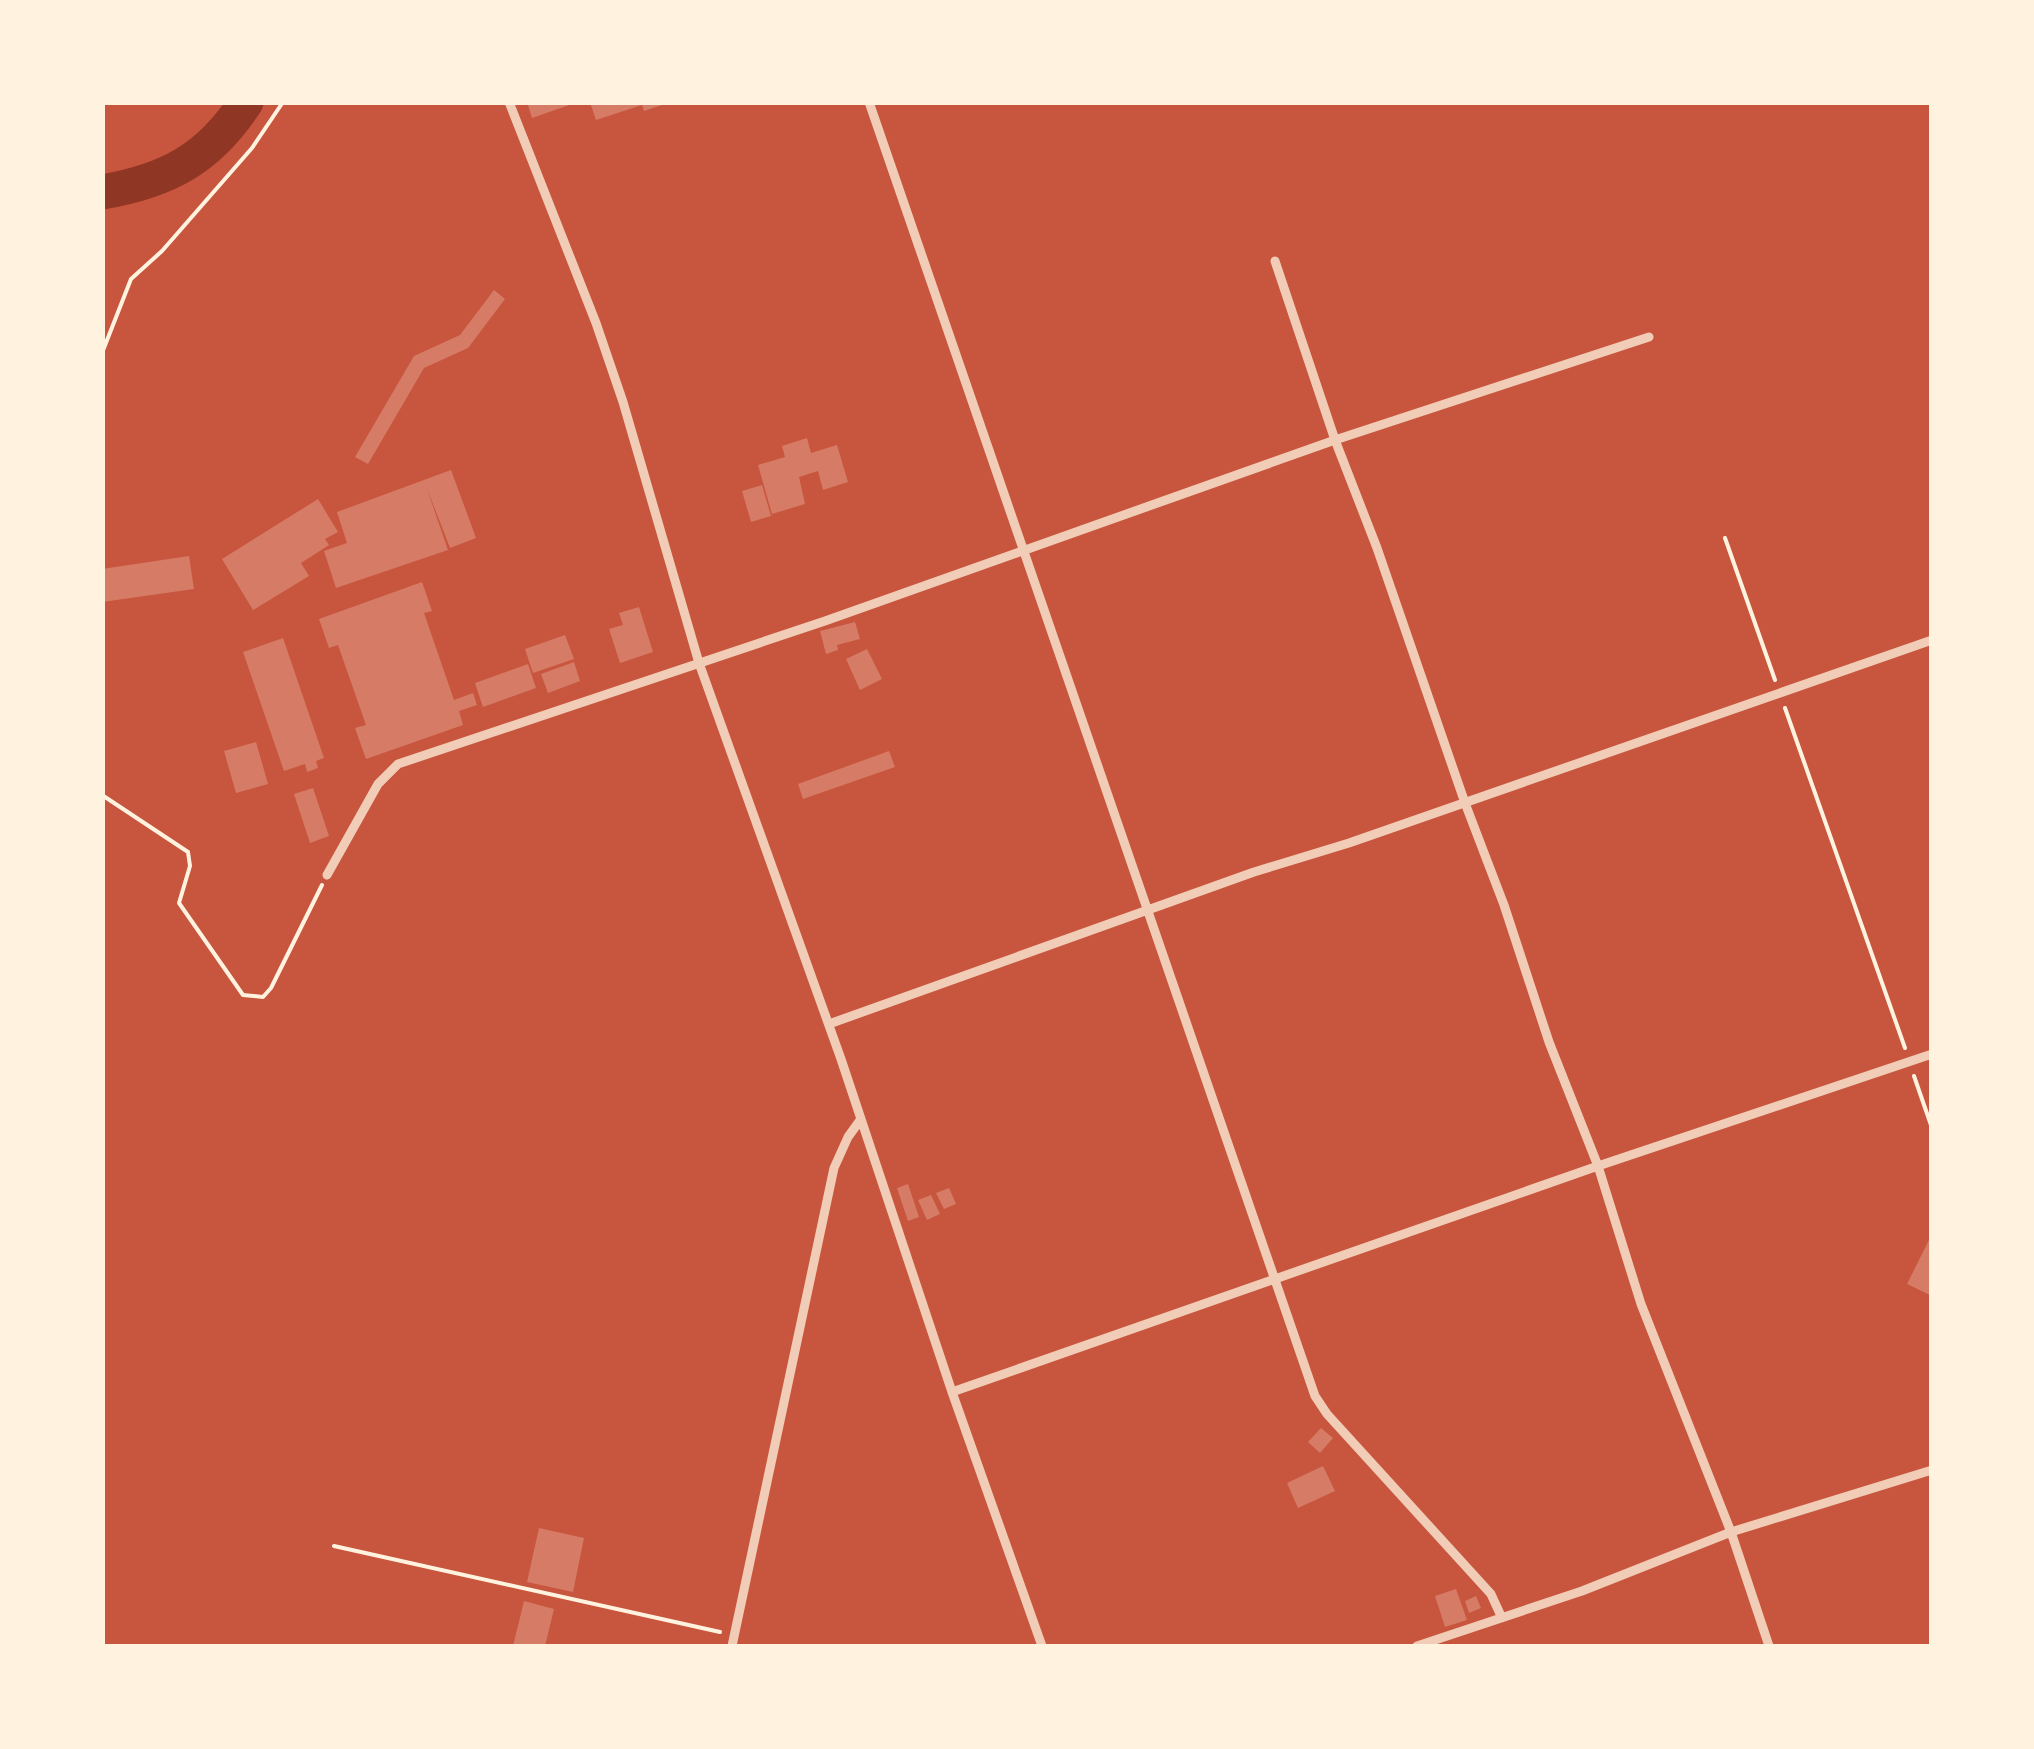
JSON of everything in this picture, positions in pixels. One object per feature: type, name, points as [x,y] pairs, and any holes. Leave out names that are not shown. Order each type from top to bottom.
[{"type":"street","points":[[509,102],[618,386],[699,662],[829,1024],[1042,1646]]},
{"type":"street","points":[[868,102],[1320,1405],[1485,1587],[1502,1618]]},
{"type":"street","points":[[1275,262],[1549,1042],[1598,1166],[1641,1304],[1731,1532],[1770,1646]]},
{"type":"street","points":[[326,875],[378,784],[398,764],[1335,440],[1648,337]]},
{"type":"street","points":[[829,1024],[1148,909],[1932,640]]},
{"type":"street","points":[[952,1392],[1598,1166],[1932,1054]]},
{"type":"street","points":[[732,1646],[834,1168],[861,1119]]},
{"type":"street","points":[[1417,1646],[1582,1591],[1731,1532],[1932,1470]]},
{"type":"path","points":[[102,353],[130,278],[162,251],[252,148],[284,102]]},
{"type":"path","points":[[1726,538],[1932,1128]]},
{"type":"path","points":[[102,795],[188,852],[190,866],[180,902],[243,995],[263,997],[271,988],[326,875]]},
{"type":"path","points":[[334,1546],[734,1635]]},
{"type":"building","points":[[527,102],[575,102],[575,103],[532,118]]},
{"type":"building","points":[[590,102],[668,103],[644,111],[642,105],[596,120]]},
{"type":"building","points":[[494,290],[505,299],[468,348],[424,368],[368,464],[355,457],[414,356],[460,335]]},
{"type":"building","points":[[807,438],[811,453],[837,445],[848,482],[823,490],[818,471],[799,477],[805,504],[772,514],[758,465],[785,457],[782,446]]},
{"type":"building","points":[[451,470],[476,538],[450,548],[426,486],[448,550],[336,588],[324,551],[347,543],[337,512]]},
{"type":"building","points":[[762,485],[771,516],[751,522],[742,491]]},
{"type":"building","points":[[318,499],[338,532],[325,539],[329,545],[301,563],[309,576],[253,610],[222,559]]},
{"type":"building","points":[[189,556],[194,589],[102,602],[102,569]]},
{"type":"building","points":[[422,582],[432,611],[424,613],[454,700],[473,693],[477,705],[459,711],[463,725],[366,759],[355,728],[366,725],[338,645],[329,648],[319,619]]},
{"type":"building","points":[[639,607],[653,652],[620,663],[609,629],[623,625],[619,613]]},
{"type":"building","points":[[855,622],[860,639],[837,645],[838,650],[826,654],[820,631]]},
{"type":"building","points":[[565,635],[574,659],[533,673],[525,649]]},
{"type":"building","points":[[283,638],[324,758],[316,761],[318,768],[307,772],[305,764],[284,771],[243,652]]},
{"type":"building","points":[[867,649],[882,679],[860,690],[846,659]]},
{"type":"building","points":[[574,662],[580,681],[548,693],[541,674]]},
{"type":"building","points":[[528,664],[536,688],[483,707],[475,683]]},
{"type":"building","points":[[256,742],[268,784],[236,793],[224,751]]},
{"type":"building","points":[[889,751],[895,767],[803,799],[798,784]]},
{"type":"building","points":[[313,788],[329,836],[310,843],[294,794]]},
{"type":"building","points":[[908,1184],[919,1217],[908,1221],[897,1188]]},
{"type":"building","points":[[949,1188],[956,1204],[944,1209],[936,1193]]},
{"type":"building","points":[[931,1195],[940,1214],[927,1220],[918,1200]]},
{"type":"building","points":[[1932,1234],[1932,1296],[1907,1284]]},
{"type":"building","points":[[1321,1428],[1333,1438],[1320,1453],[1308,1442]]},
{"type":"building","points":[[1323,1466],[1335,1491],[1298,1508],[1287,1483]]},
{"type":"building","points":[[539,1528],[584,1538],[573,1592],[527,1582]]},
{"type":"building","points":[[1456,1589],[1467,1620],[1445,1627],[1435,1596]]},
{"type":"building","points":[[1476,1596],[1481,1608],[1469,1613],[1465,1601]]},
{"type":"building","points":[[524,1601],[554,1609],[545,1646],[513,1646]]},
{"type":"waterway","points":[[102,192],[147,181],[184,164],[217,139],[246,102]]}]
